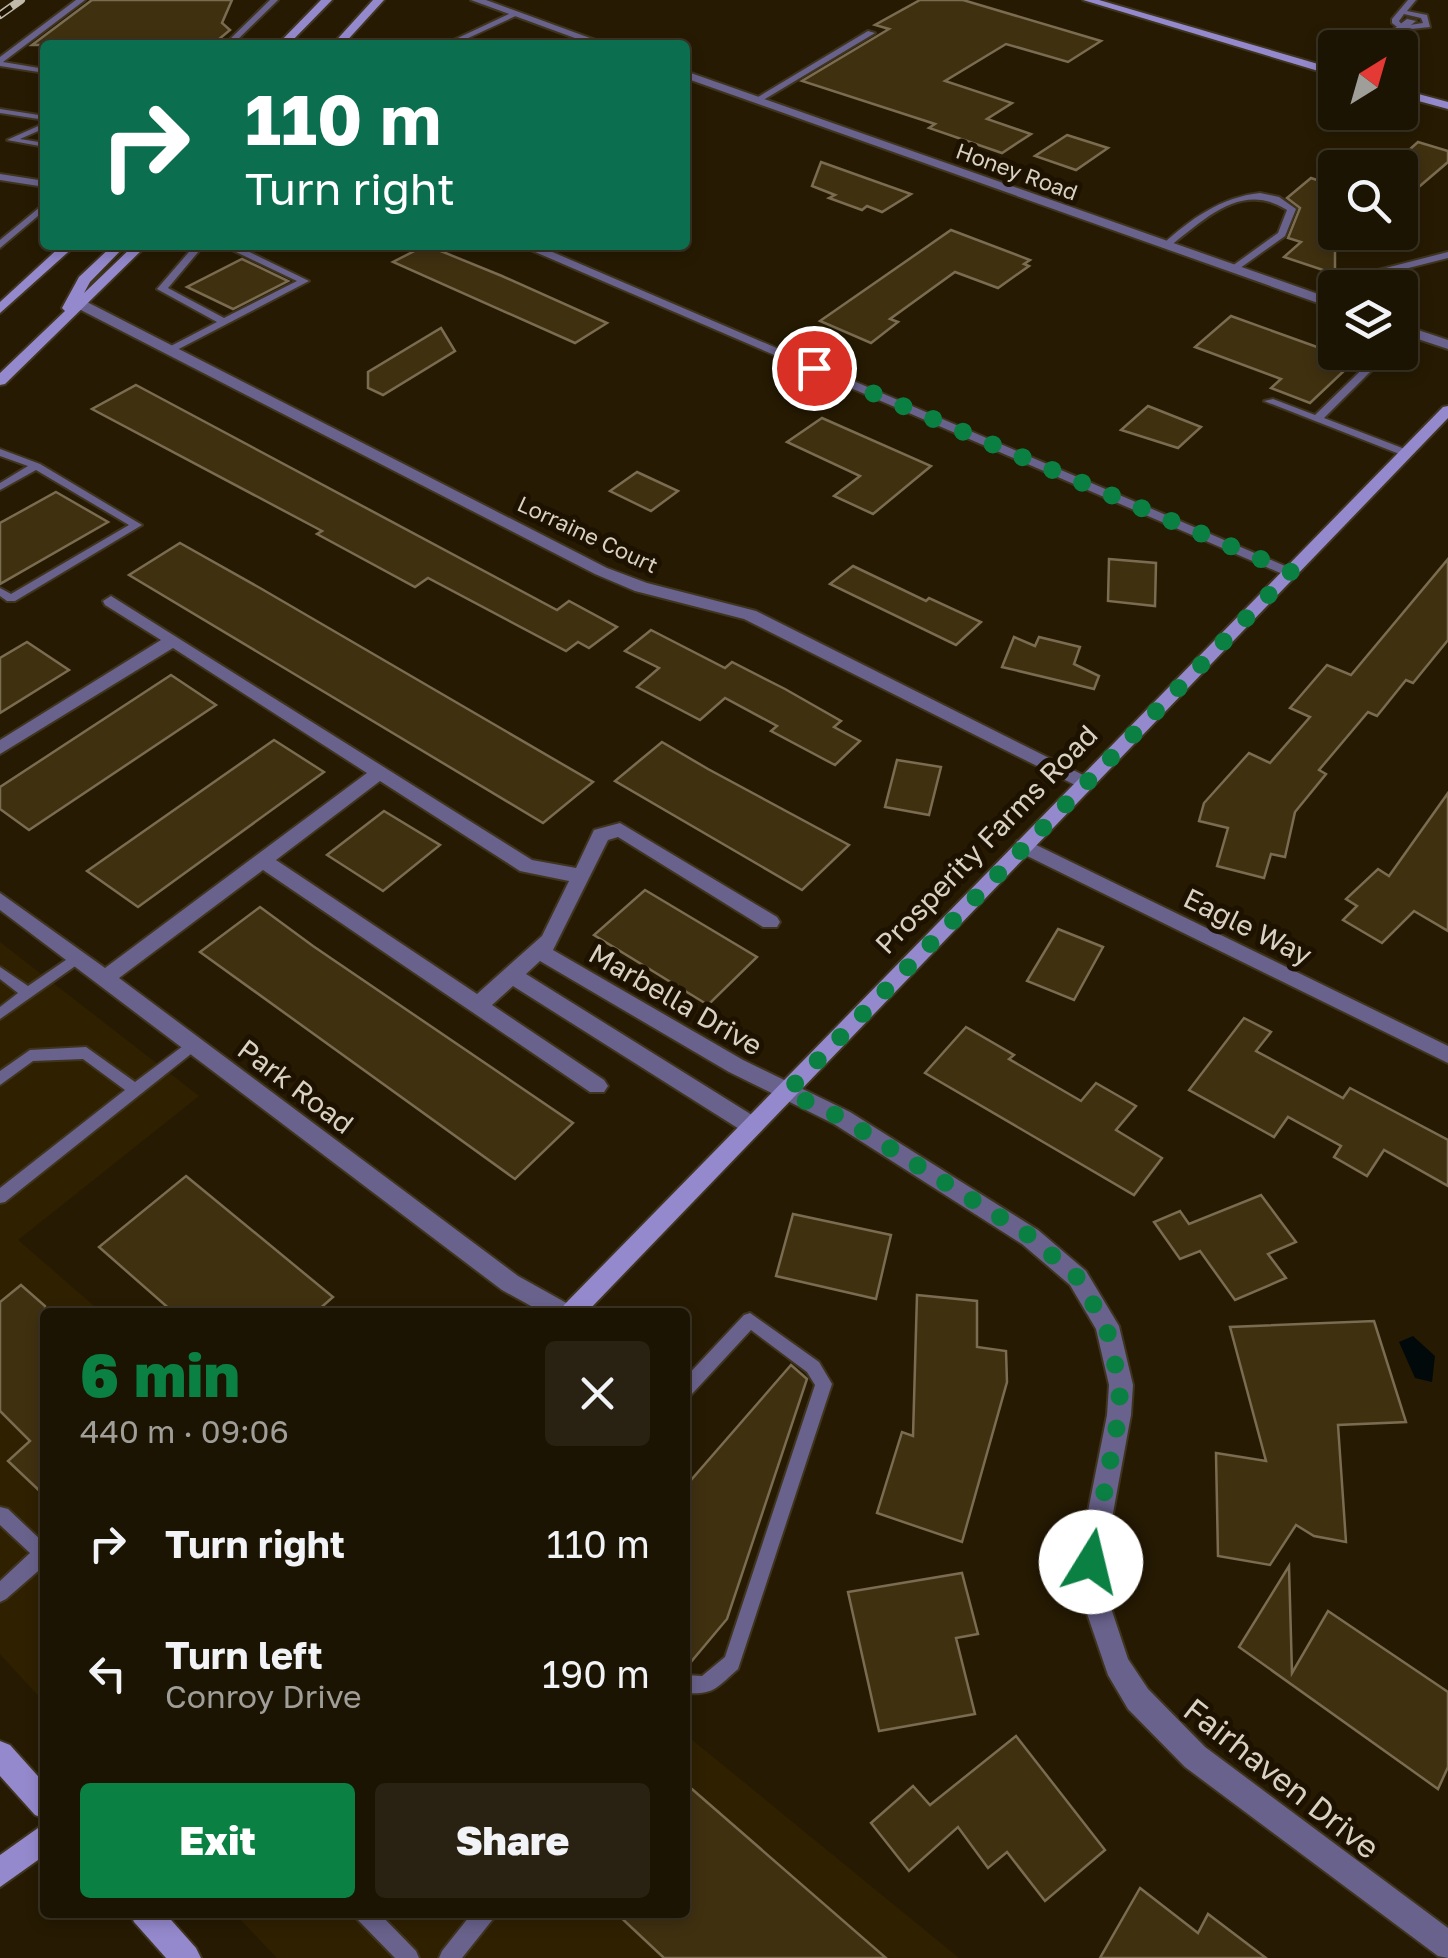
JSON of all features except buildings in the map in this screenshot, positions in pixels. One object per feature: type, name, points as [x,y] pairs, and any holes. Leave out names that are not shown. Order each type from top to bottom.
[{"type":"street","points":[[287,40],[327,0]]},
{"type":"street","points":[[342,40],[379,0]]},
{"type":"street","points":[[476,0],[590,40]]},
{"type":"street","points":[[1093,1],[1318,68]]},
{"type":"street","points":[[1394,30],[1405,20]]},
{"type":"street","name":"Honey Road","points":[[690,76],[1318,299]]},
{"type":"street","points":[[1418,97],[1448,106]]},
{"type":"street","points":[[0,309],[65,250]]},
{"type":"street","points":[[65,319],[77,288],[115,250]]},
{"type":"street","points":[[0,381],[136,250]]},
{"type":"street","points":[[537,250],[1291,572]]},
{"type":"street","name":"Lorraine Court","points":[[80,304],[611,575],[750,615],[1085,783]]},
{"type":"street","points":[[1418,337],[1448,345]]},
{"type":"street","name":"Prosperity Farms Road","points":[[576,1308],[1448,410]]},
{"type":"street","points":[[110,600],[527,866],[581,876]]},
{"type":"street","points":[[0,748],[173,640]]},
{"type":"street","points":[[104,979],[380,772]]},
{"type":"street","name":"Marbella Drive","points":[[479,1004],[550,941],[601,834],[620,830],[770,922]]},
{"type":"street","name":"Eagle Way","points":[[1024,846],[1448,1055]]},
{"type":"street","points":[[262,860],[597,1086]]},
{"type":"street","name":"Park Road","points":[[0,900],[510,1283],[555,1308]]},
{"type":"street","name":"Marbella Drive","points":[[538,951],[787,1092]]},
{"type":"street","points":[[512,975],[752,1126]]},
{"type":"street","name":"Fairhaven Drive","points":[[787,1092],[842,1118],[1030,1236],[1078,1278],[1106,1326],[1120,1385],[1119,1415],[1091,1562],[1094,1596],[1117,1666],[1138,1699],[1195,1757],[1448,1946]]},
{"type":"street","points":[[0,1756],[40,1799]]},
{"type":"street","points":[[0,1873],[40,1841]]},
{"type":"street","points":[[149,1918],[186,1958]]},
{"type":"lane","points":[[0,62],[81,0]]},
{"type":"lane","points":[[233,40],[274,0]]},
{"type":"lane","points":[[1405,20],[1412,0]]},
{"type":"lane","points":[[458,40],[516,14]]},
{"type":"lane","points":[[757,100],[871,33]]},
{"type":"lane","points":[[0,62],[40,69]]},
{"type":"lane","points":[[0,111],[40,121]]},
{"type":"lane","points":[[40,125],[11,140],[40,144]]},
{"type":"lane","points":[[0,177],[40,183]]},
{"type":"lane","points":[[1166,245],[1225,202],[1267,196],[1292,209],[1282,234],[1233,269]]},
{"type":"lane","points":[[0,245],[40,210]]},
{"type":"lane","points":[[196,250],[162,289],[224,322]]},
{"type":"lane","points":[[170,350],[304,281],[238,250]]},
{"type":"lane","points":[[1393,270],[1448,256]]},
{"type":"lane","points":[[1317,419],[1367,370]]},
{"type":"lane","points":[[1270,401],[1406,453]]},
{"type":"lane","points":[[0,452],[36,466],[137,526],[11,598],[0,592]]},
{"type":"lane","points":[[0,487],[36,466]]},
{"type":"lane","points":[[0,1014],[76,958]]},
{"type":"lane","points":[[0,972],[28,993]]},
{"type":"lane","points":[[0,1197],[191,1046]]},
{"type":"lane","points":[[0,1079],[30,1056],[86,1053],[135,1090]]},
{"type":"lane","points":[[690,1385],[750,1320],[813,1366],[824,1384],[732,1663],[705,1685],[690,1684]]},
{"type":"lane","points":[[2,1514],[40,1551]]},
{"type":"lane","points":[[0,1593],[40,1558]]},
{"type":"lane","points":[[370,1918],[410,1958]]},
{"type":"lane","points":[[450,1958],[481,1918]]},
{"type":"shaded area","points":[[0,942],[199,1096],[18,1240],[96,1308],[40,1308],[40,1698],[0,1654]]},
{"type":"shaded area","points":[[1413,1336],[1435,1356],[1432,1382],[1415,1378],[1399,1342]]},
{"type":"shaded area","points":[[690,1738],[959,1958],[277,1958],[239,1918],[690,1918]]},
{"type":"railway","points":[[0,15],[21,0]]},
{"type":"route","points":[[814,368],[1291,572],[787,1092],[842,1118],[1030,1236],[1078,1278],[1106,1326],[1116,1354],[1120,1385],[1119,1415],[1091,1562]]}]
